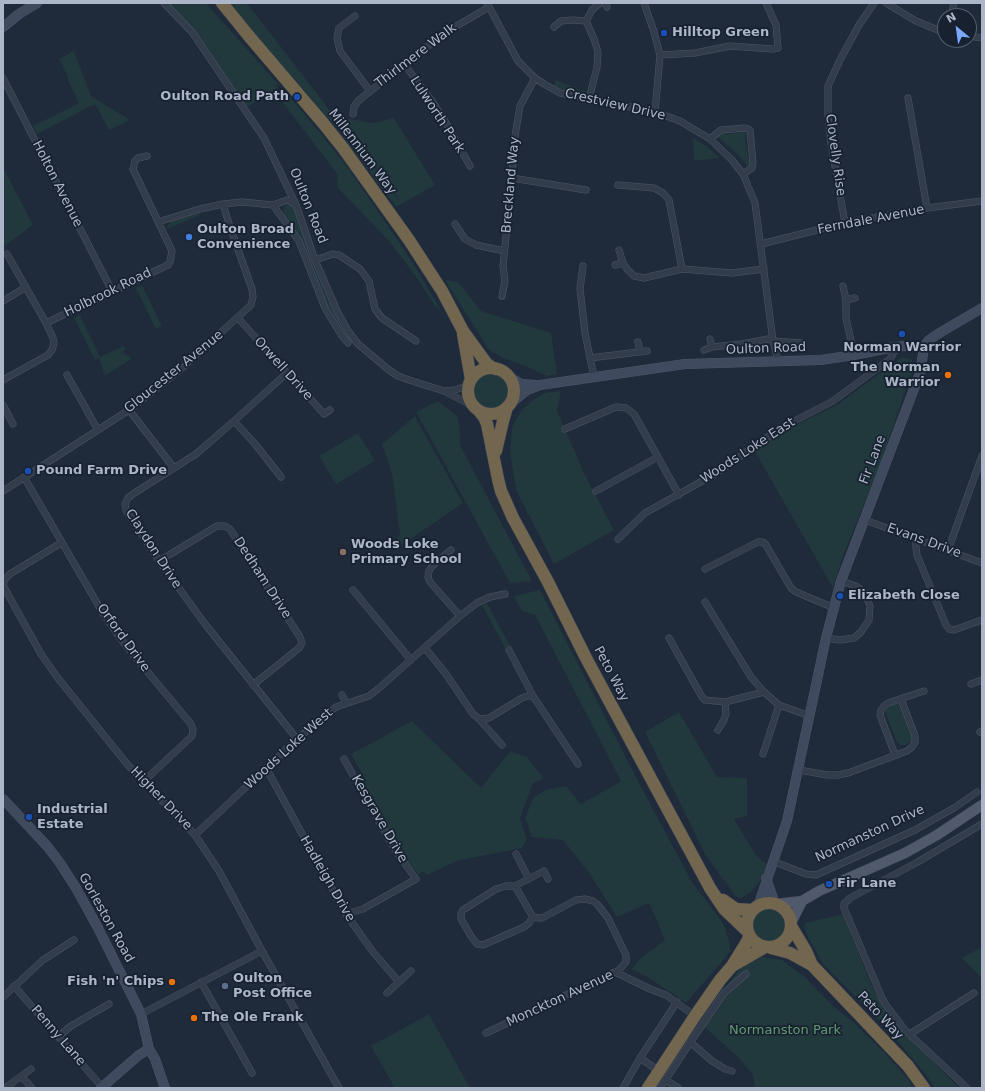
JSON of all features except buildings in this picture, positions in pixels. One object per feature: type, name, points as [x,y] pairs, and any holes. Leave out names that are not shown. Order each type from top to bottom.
[{"type":"highway","name":"Millennium Way","points":[[222,3],[248,36],[324,123],[343,148],[409,240],[442,292],[463,331],[487,364],[495,369]]},
{"type":"highway","name":"Millennium Way","points":[[463,331],[470,382]]},
{"type":"highway","points":[[484,369],[495,369],[508,376],[514,392],[509,405],[497,414],[490,414],[476,408],[468,396],[470,382],[475,375],[484,369]]},
{"type":"highway","name":"Peto Way","points":[[495,460],[497,443],[509,405]]},
{"type":"highway","name":"Peto Way","points":[[476,408],[488,424],[501,491],[513,518],[548,582],[586,658],[715,896],[724,909],[748,934]]},
{"type":"highway","name":"Peto Way","points":[[715,896],[736,909],[755,908]]},
{"type":"highway","points":[[648,1088],[663,1075],[695,1016],[720,980],[732,966],[745,945],[748,934],[747,920],[755,908],[763,904],[776,904],[787,912],[791,925],[788,938],[778,946],[768,948],[732,966]]},
{"type":"highway","name":"Peto Way","points":[[791,925],[812,965]]},
{"type":"highway","points":[[748,934],[756,944],[768,948]]},
{"type":"highway","name":"Peto Way","points":[[768,948],[790,953],[812,965],[908,1066],[924,1088]]},
{"type":"main road","points":[[3,27],[19,14],[37,3]]},
{"type":"main road","points":[[924,347],[929,340],[936,335],[982,308]]},
{"type":"main road","name":"Oulton Road","points":[[508,376],[521,384],[540,385],[685,364],[821,360],[894,347],[924,347]]},
{"type":"main road","name":"Fir Lane","points":[[755,908],[787,821],[826,638],[841,581],[920,373],[924,347]]},
{"type":"main road","name":"Oulton Road","points":[[509,405],[527,390],[540,385]]},
{"type":"main road","name":"Gorleston Road","points":[[3,799],[47,846],[76,888],[98,928],[141,1014],[149,1049],[155,1059],[165,1088]]},
{"type":"main road","points":[[766,878],[770,893],[776,904],[802,901],[826,888],[905,852],[937,835],[982,804]]},
{"type":"main road","points":[[791,925],[802,901]]},
{"type":"main road","points":[[102,1087],[139,1055],[149,1049]]},
{"type":"street","name":"Oulton Road","points":[[164,3],[192,32],[264,138],[296,205],[315,260],[338,313],[348,331],[358,344],[398,376],[444,391],[476,408]]},
{"type":"street","points":[[586,20],[592,10],[600,3]]},
{"type":"street","points":[[644,3],[660,55],[655,112]]},
{"type":"street","points":[[660,55],[695,53],[730,46],[772,49],[778,48],[776,25],[766,3]]},
{"type":"street","name":"Clovelly Rise","points":[[845,223],[830,144],[828,86],[855,32],[874,3]]},
{"type":"street","points":[[886,3],[916,21],[937,30]]},
{"type":"street","name":"Thirlmere Walk","points":[[353,114],[354,107],[358,101],[370,91],[453,28],[488,5]]},
{"type":"street","name":"Crestview Drive","points":[[488,5],[518,61],[535,78],[560,93],[655,112],[680,121],[710,139],[731,159],[743,174],[755,203],[778,361]]},
{"type":"street","points":[[557,14],[561,21]]},
{"type":"street","points":[[341,16],[346,22]]},
{"type":"street","points":[[354,16],[339,28],[336,38],[340,51],[370,91]]},
{"type":"street","points":[[554,27],[561,21],[586,20]]},
{"type":"street","points":[[586,20],[598,52],[589,99]]},
{"type":"street","name":"Lulworth Park","points":[[404,64],[440,114],[470,166]]},
{"type":"street","name":"Holton Avenue","points":[[3,78],[112,291]]},
{"type":"street","name":"Breckland Way","points":[[502,296],[505,281],[503,266],[514,142],[520,106],[535,78]]},
{"type":"street","points":[[908,98],[927,208]]},
{"type":"street","points":[[710,139],[721,130],[745,128],[750,130],[753,164],[752,168],[743,174]]},
{"type":"street","points":[[147,156],[138,158],[135,161],[133,169],[158,222],[200,209],[223,204],[242,202],[273,205],[287,200],[296,205]]},
{"type":"street","points":[[512,178],[586,190]]},
{"type":"street","points":[[618,185],[654,188],[664,192],[669,200],[682,269]]},
{"type":"street","name":"Ferndale Avenue","points":[[761,244],[845,223],[927,208],[982,201]]},
{"type":"street","name":"Gloucester Avenue","points":[[3,491],[129,410],[169,379],[251,305],[253,297],[252,289],[223,204]]},
{"type":"street","points":[[273,205],[299,241],[326,308],[342,336],[348,343]]},
{"type":"street","name":"Holbrook Road","points":[[46,323],[168,265],[172,251],[158,222]]},
{"type":"street","points":[[455,224],[466,239],[476,245],[504,252]]},
{"type":"street","points":[[620,250],[623,263],[627,269],[634,276],[644,278],[682,269],[732,273],[764,269]]},
{"type":"street","points":[[3,380],[48,355],[54,347],[53,338],[46,323],[7,254]]},
{"type":"street","points":[[315,260],[333,254],[339,255],[360,269],[369,281],[375,309],[382,318],[416,341]]},
{"type":"street","points":[[615,265],[623,263]]},
{"type":"street","points":[[583,266],[580,289],[585,333],[594,377]]},
{"type":"street","points":[[842,286],[846,300],[846,318],[854,355]]},
{"type":"street","points":[[3,301],[26,287]]},
{"type":"street","points":[[846,300],[855,298]]},
{"type":"street","name":"Orwell Drive","points":[[238,318],[324,414],[330,410]]},
{"type":"street","points":[[710,339],[712,347]]},
{"type":"street","points":[[704,350],[712,347],[742,344],[768,339],[774,341],[802,343]]},
{"type":"street","points":[[638,342],[640,352]]},
{"type":"street","name":"Woods Loke East","points":[[618,540],[644,512],[679,495],[713,475],[781,428],[833,401],[890,359],[894,352],[894,347]]},
{"type":"street","points":[[590,358],[647,351]]},
{"type":"street","name":"Claydon Drive","points":[[287,373],[196,454],[133,494],[128,498],[125,504],[126,510],[159,561],[204,624],[297,739]]},
{"type":"street","points":[[67,375],[98,430]]},
{"type":"street","name":"Oulton Road","points":[[444,391],[455,390],[470,382]]},
{"type":"street","points":[[3,405],[13,424]]},
{"type":"street","points":[[565,429],[616,407],[626,408],[634,414],[679,495]]},
{"type":"street","points":[[129,410],[174,468]]},
{"type":"street","points":[[234,421],[256,445],[281,477]]},
{"type":"street","points":[[948,550],[982,456]]},
{"type":"street","points":[[596,490],[658,457]]},
{"type":"street","name":"Orford Drive","points":[[24,477],[104,615],[126,646],[191,724],[193,730],[192,736],[143,782]]},
{"type":"street","name":"Evans Drive","points":[[865,520],[982,563]]},
{"type":"street","name":"Dedham Drive","points":[[159,561],[217,526],[225,526],[230,529],[300,637],[302,643],[299,648],[253,685]]},
{"type":"street","points":[[916,539],[917,554],[949,629],[954,630],[982,620]]},
{"type":"street","name":"Higher Drive","points":[[61,542],[10,574],[5,579],[3,585],[5,589],[42,654],[57,677],[127,764],[195,835],[219,871],[339,1088]]},
{"type":"street","points":[[706,569],[758,542],[763,542],[791,588],[796,592],[834,608]]},
{"type":"street","points":[[451,550],[432,566],[428,577],[430,582],[460,616]]},
{"type":"street","points":[[826,638],[840,640],[854,638],[862,632],[869,620],[870,606],[865,593],[856,586],[841,581]]},
{"type":"street","points":[[353,590],[411,660]]},
{"type":"street","name":"Woods Loke West","points":[[195,835],[297,739],[336,707],[369,696],[460,616],[477,603],[490,597],[505,594]]},
{"type":"street","points":[[705,602],[751,677],[764,692],[779,705],[810,716]]},
{"type":"street","points":[[669,638],[702,697],[709,700],[725,702],[764,692]]},
{"type":"street","points":[[425,648],[446,674],[473,714],[480,719],[502,745]]},
{"type":"street","points":[[509,650],[533,696],[578,764]]},
{"type":"street","points":[[971,684],[982,680]]},
{"type":"street","points":[[895,755],[880,715],[881,710],[888,703],[924,691]]},
{"type":"street","points":[[342,695],[346,703]]},
{"type":"street","points":[[480,719],[489,718],[522,698],[533,696]]},
{"type":"street","points":[[799,770],[827,775],[838,775],[848,773],[907,751],[915,742],[915,736],[901,699]]},
{"type":"street","points":[[718,730],[726,714],[725,702]]},
{"type":"street","points":[[763,754],[779,705]]},
{"type":"street","name":"Kesgrave Drive","points":[[344,759],[395,850],[419,878],[362,909],[346,914]]},
{"type":"street","name":"Hadleigh Drive","points":[[266,768],[346,914],[373,952],[399,982]]},
{"type":"street","name":"Normanston Drive","points":[[772,861],[806,874],[816,875],[915,830],[954,808],[977,792]]},
{"type":"street","points":[[954,808],[962,818]]},
{"type":"street","points":[[967,1088],[905,1030],[882,998],[844,908],[844,904],[850,898],[916,863],[982,824]]},
{"type":"street","points":[[516,854],[529,879]]},
{"type":"street","points":[[533,917],[529,923],[524,926],[483,945],[476,946],[461,919],[461,914],[463,910],[496,889],[506,886],[515,886],[544,871],[548,879]]},
{"type":"street","points":[[515,886],[533,917]]},
{"type":"street","points":[[533,917],[542,918],[576,900],[585,899],[593,901],[608,918],[626,955],[626,962],[617,972]]},
{"type":"street","points":[[3,997],[43,960],[74,940]]},
{"type":"street","points":[[141,1014],[262,951]]},
{"type":"street","points":[[387,993],[411,971]]},
{"type":"street","name":"Monckton Avenue","points":[[486,1033],[608,974],[617,972],[650,989],[666,995],[695,1016]]},
{"type":"street","points":[[660,1088],[663,1075],[690,1042],[724,993],[746,974]]},
{"type":"street","points":[[201,982],[252,1073]]},
{"type":"street","name":"Penny Lane","points":[[14,986],[102,1087]]},
{"type":"street","points":[[910,1034],[974,993]]},
{"type":"street","points":[[623,1088],[640,1058],[677,1002]]},
{"type":"street","points":[[59,1036],[71,1026],[109,1004]]},
{"type":"street","points":[[690,1042],[712,1061],[725,1069],[732,1070]]},
{"type":"street","points":[[640,1058],[678,1088]]},
{"type":"street","points":[[5,1088],[31,1070]]},
{"type":"street","points":[[22,1077],[32,1088]]},
{"type":"green space","points":[[168,3],[206,3],[278,84],[276,85],[278,88],[246,108],[200,38]]},
{"type":"green space","points":[[231,3],[247,3],[399,200],[390,185],[344,125],[345,118],[373,123],[394,118],[435,185],[396,207],[336,127],[243,20]]},
{"type":"green space","points":[[74,51],[91,96],[130,120],[109,130],[95,104],[37,134],[33,126],[79,103],[59,59]]},
{"type":"green space","points":[[556,80],[587,92],[582,94],[565,91],[554,86]]},
{"type":"green space","points":[[286,92],[343,161],[413,263],[442,312],[435,306],[417,278],[388,240],[337,187],[338,175],[279,98]]},
{"type":"green space","points":[[740,130],[747,134],[745,138],[748,157],[751,162],[748,167],[737,154],[717,136],[718,133],[738,133]]},
{"type":"green space","points":[[693,138],[705,145],[720,158],[694,161]]},
{"type":"green space","points":[[3,167],[33,225],[3,247]]},
{"type":"green space","points":[[286,205],[295,209],[325,293],[337,317],[352,341],[350,342],[327,306],[302,240],[284,214],[283,209]]},
{"type":"green space","points":[[199,213],[200,215],[170,228],[166,228],[171,221]]},
{"type":"green space","points":[[445,280],[458,282],[481,311],[551,333],[557,374],[547,376],[503,358],[489,350]]},
{"type":"green space","points":[[142,285],[162,326],[156,329],[136,288]]},
{"type":"green space","points":[[80,315],[100,357],[124,346],[126,349],[123,351],[126,356],[129,355],[131,359],[105,376],[99,358],[95,360],[74,318]]},
{"type":"green space","points":[[902,357],[912,360],[914,365],[879,468],[843,556],[833,588],[754,450],[782,432],[837,405]]},
{"type":"green space","points":[[491,372],[504,378],[510,391],[504,404],[491,410],[478,404],[472,391],[478,378]]},
{"type":"green space","points":[[561,391],[557,411],[584,473],[614,530],[554,564],[516,490],[510,452],[512,428],[523,409],[534,399],[544,393]]},
{"type":"green space","points":[[438,401],[457,416],[460,427],[460,445],[532,581],[510,583],[416,412]]},
{"type":"green space","points":[[415,416],[463,503],[396,549],[393,544],[400,535],[392,474],[382,444]]},
{"type":"green space","points":[[358,433],[375,461],[336,484],[319,456]]},
{"type":"green space","points":[[540,590],[638,781],[692,882],[723,923],[728,937],[731,951],[686,1003],[646,976],[631,969],[641,958],[665,940],[649,903],[617,917],[589,873],[563,840],[532,837],[525,818],[533,798],[545,790],[566,786],[581,804],[621,781],[535,615],[522,611],[514,596]]},
{"type":"green space","points":[[487,603],[510,646],[505,648],[482,605]]},
{"type":"green space","points":[[896,703],[901,706],[913,736],[911,741],[906,745],[901,745],[897,742],[885,712],[885,709],[889,705]]},
{"type":"green space","points":[[679,712],[717,777],[747,778],[747,816],[734,819],[756,855],[767,865],[759,882],[751,892],[742,898],[736,897],[705,854],[645,732]]},
{"type":"green space","points":[[412,721],[481,788],[510,751],[527,757],[544,779],[533,783],[520,819],[527,839],[522,848],[456,861],[427,875],[424,871],[419,875],[398,850],[361,782],[365,779],[351,754]]},
{"type":"green space","points":[[769,909],[781,914],[786,926],[781,938],[769,943],[757,938],[752,926],[757,914]]},
{"type":"green space","points":[[843,914],[878,998],[904,1032],[959,1088],[935,1088],[886,1027],[823,964],[804,928],[805,923]]},
{"type":"green space","points":[[982,947],[982,978],[962,958]]},
{"type":"green space","name":"Normanston Park","points":[[763,957],[782,960],[805,977],[832,1005],[853,1022],[884,1052],[908,1079],[913,1088],[755,1088],[753,1075],[739,1058],[701,1024],[723,990],[744,964]]},
{"type":"green space","points":[[429,1014],[470,1088],[395,1088],[371,1046]]},
{"type":"place","name":"Hilltop Green","points":[[664,33]]},
{"type":"place","name":"Oulton Road Path","points":[[297,97]]},
{"type":"place","name":"Oulton Broad Convenience","points":[[189,237]]},
{"type":"place","name":"Norman Warrior","points":[[902,334]]},
{"type":"place","name":"The Norman Warrior","points":[[948,375]]},
{"type":"place","name":"Pound Farm Drive","points":[[28,471]]},
{"type":"place","name":"Woods Loke Primary School","points":[[343,552]]},
{"type":"place","name":"Elizabeth Close","points":[[840,596]]},
{"type":"place","name":"Industrial Estate","points":[[29,817]]},
{"type":"place","name":"Fir Lane","points":[[829,884]]},
{"type":"place","name":"Fish 'n' Chips","points":[[172,982]]},
{"type":"place","name":"Oulton Post Office","points":[[225,986]]},
{"type":"place","name":"The Ole Frank","points":[[194,1018]]}]
